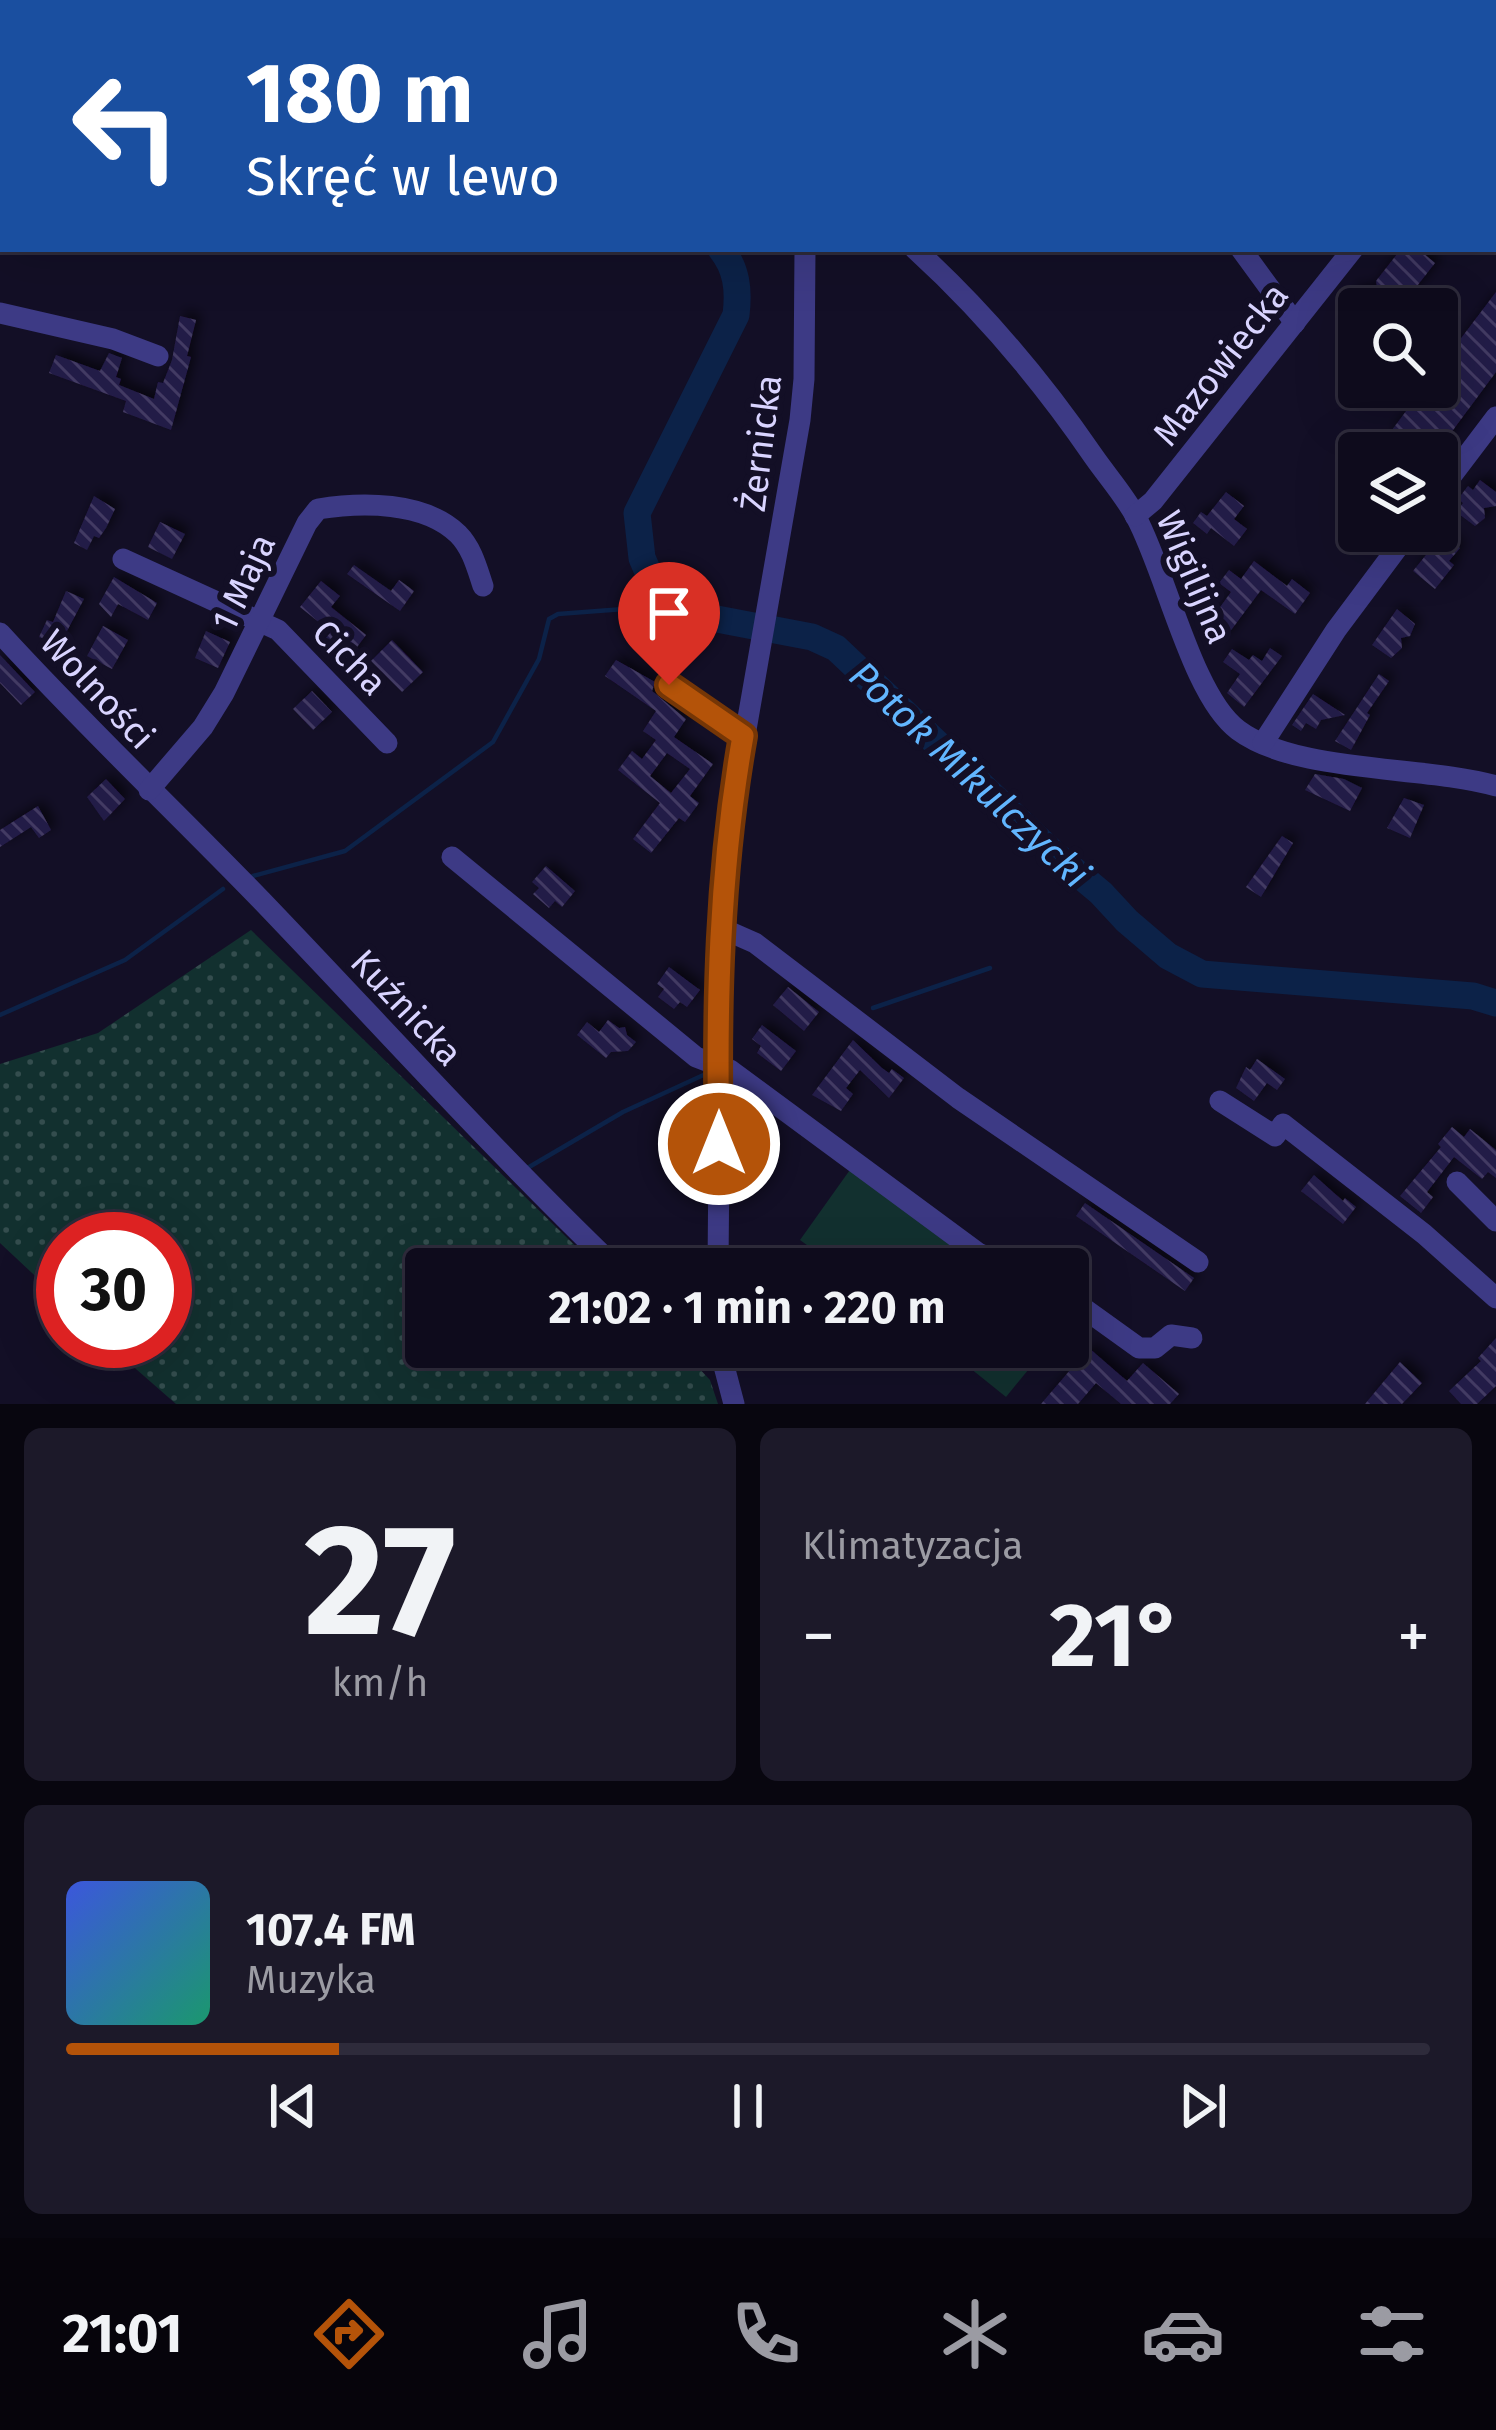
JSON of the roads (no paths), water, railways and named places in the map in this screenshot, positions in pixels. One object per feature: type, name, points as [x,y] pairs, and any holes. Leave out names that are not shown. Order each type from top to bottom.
[{"type":"street","name":"Żernicka","points":[[718,1248],[725,850],[762,652],[804,379],[805,252]]},
{"type":"street","name":"Wigilijna","points":[[918,252],[987,319],[1033,374],[1135,516],[1205,691],[1238,730],[1263,743],[1350,764],[1444,773],[1496,786]]},
{"type":"street","points":[[1243,252],[1295,323]]},
{"type":"street","name":"Mazowiecka","points":[[1135,516],[1154,501],[1351,252]]},
{"type":"street","points":[[0,313],[113,339],[158,356]]},
{"type":"street","points":[[1458,467],[1496,417]]},
{"type":"street","name":"1 Maja","points":[[149,790],[203,727],[318,509],[347,504],[400,508],[430,517],[456,532],[472,552],[483,586]]},
{"type":"street","points":[[1263,743],[1336,630],[1394,552]]},
{"type":"street","name":"Cicha","points":[[124,559],[278,630],[386,743]]},
{"type":"street","name":"Wolności","points":[[0,633],[149,790]]},
{"type":"street","points":[[669,685],[743,736]]},
{"type":"street","name":"Kuźnicka","points":[[149,790],[266,905],[487,1142],[596,1248]]},
{"type":"street","points":[[452,856],[685,1048],[720,1066],[971,1248]]},
{"type":"street","points":[[721,928],[755,943],[958,1098],[1198,1262]]},
{"type":"street","points":[[1220,1101],[1275,1136],[1283,1124],[1424,1234],[1496,1298]]},
{"type":"street","points":[[1456,1182],[1496,1221]]},
{"type":"street","points":[[1089,1312],[1139,1348],[1155,1348],[1172,1335],[1192,1338]]},
{"type":"street","points":[[724,1368],[734,1404]]},
{"type":"waterway","name":"Potok Mikulczycki","points":[[723,252],[736,280],[736,315],[637,513],[642,558],[666,598],[696,615],[812,637],[836,648],[1127,921],[1168,956],[1202,974],[1473,996],[1496,1003]]},
{"type":"waterway","points":[[253,876],[345,851],[493,742],[539,659],[549,619],[558,614],[677,605]]},
{"type":"waterway","points":[[0,1015],[125,960],[223,889]]},
{"type":"waterway","points":[[873,1008],[990,968]]},
{"type":"waterway","points":[[524,1170],[623,1112],[710,1072]]}]
